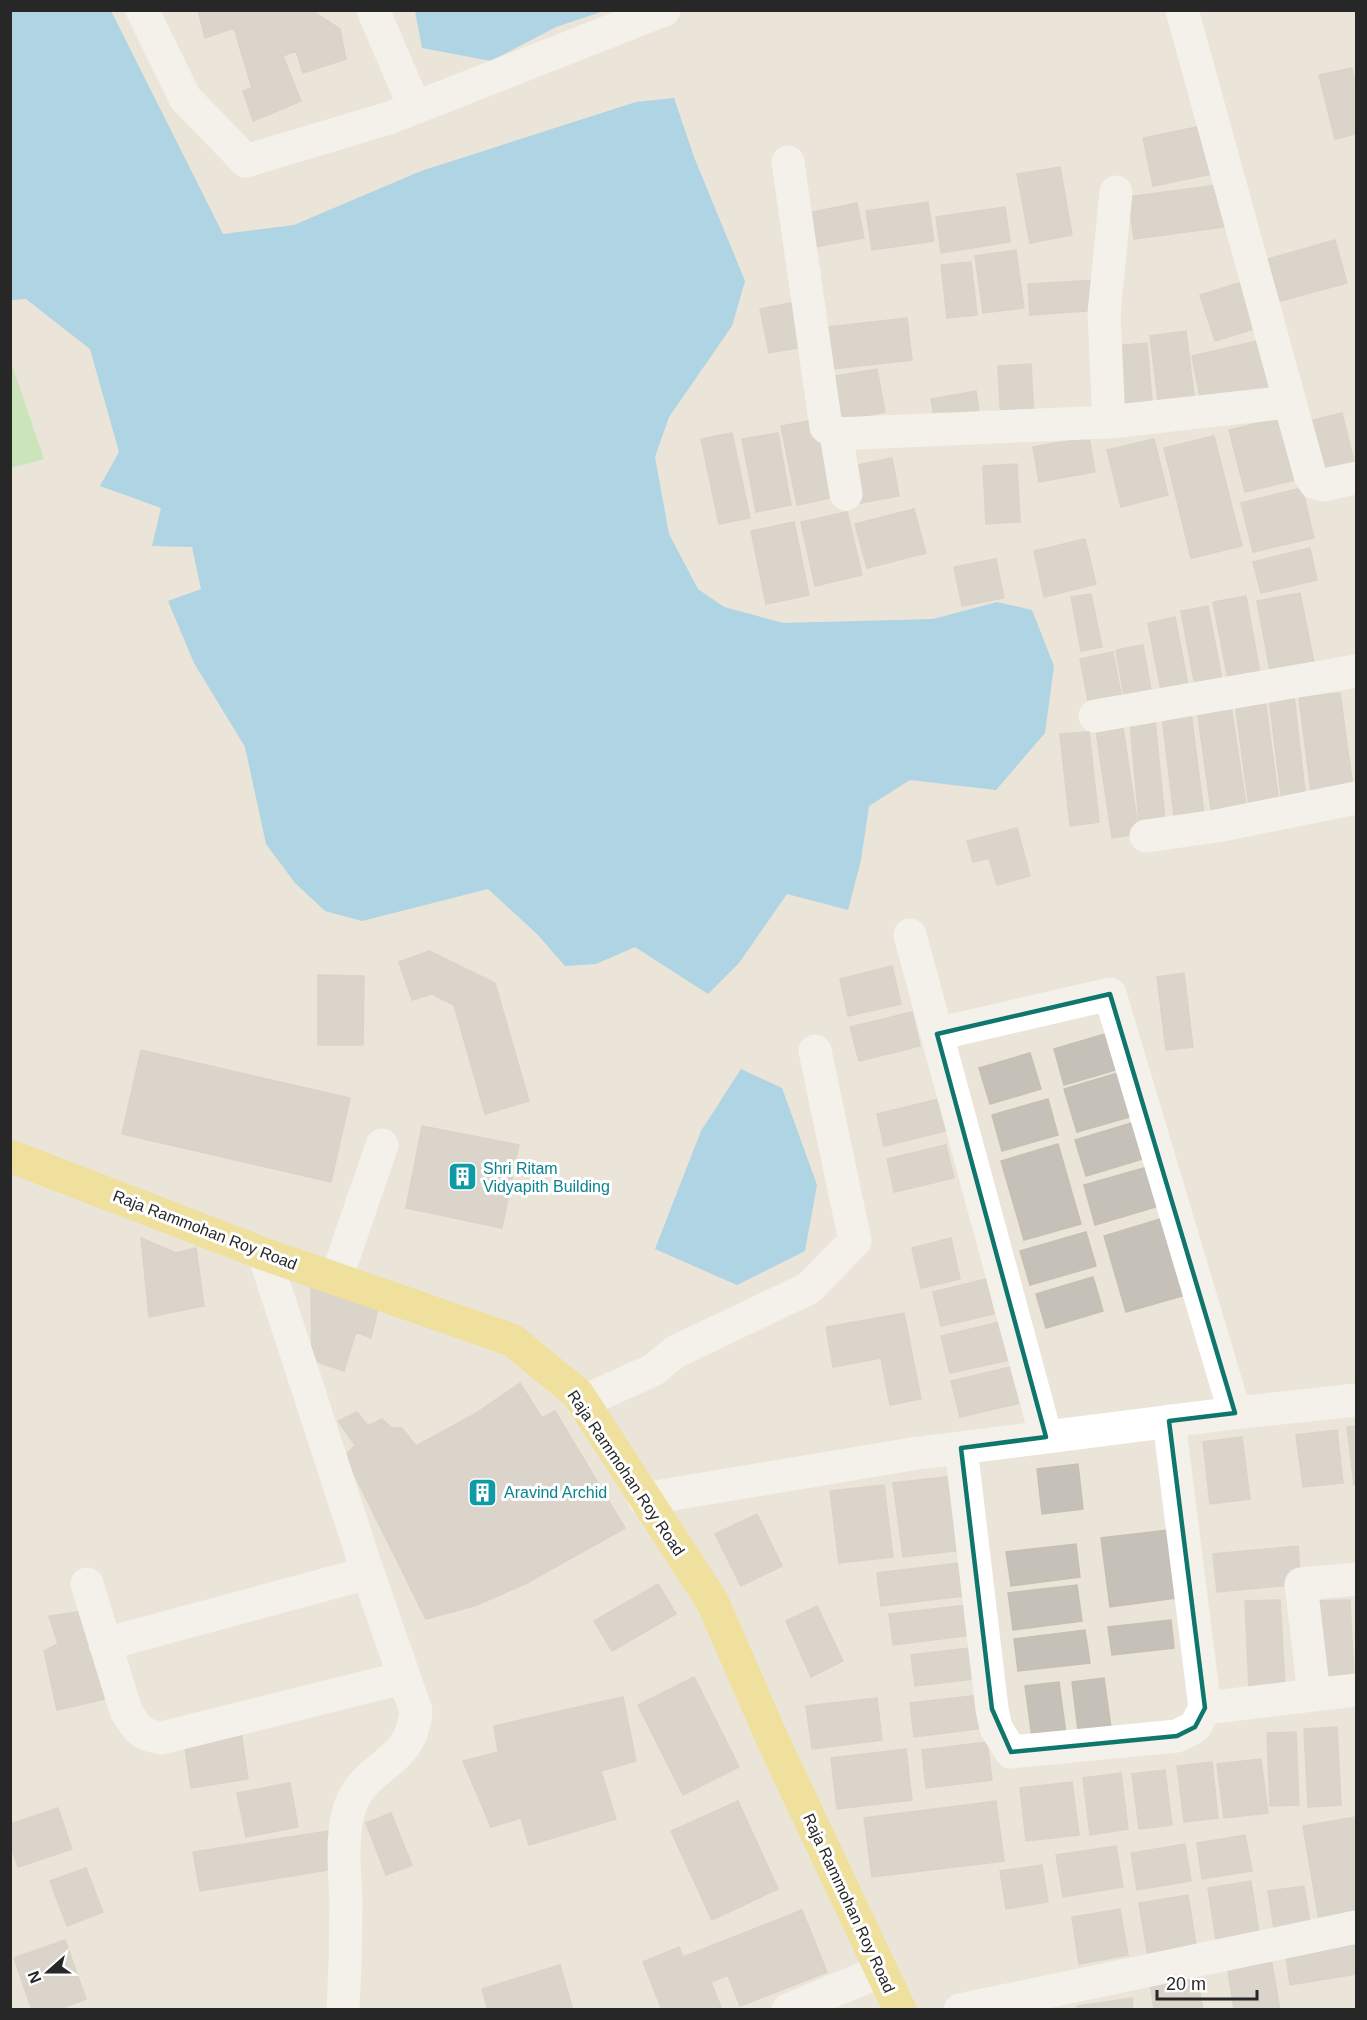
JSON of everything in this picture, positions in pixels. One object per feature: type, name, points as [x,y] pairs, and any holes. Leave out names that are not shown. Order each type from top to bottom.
[{"type":"main road","name":"Raja Rammohan Roy Road","points":[[10,1156],[264,1254],[512,1340],[577,1393],[712,1601],[774,1743],[900,2010]]},
{"type":"street","points":[[142,10],[184,98],[246,161],[415,108],[664,10]]},
{"type":"street","points":[[373,10],[415,108]]},
{"type":"street","points":[[1182,10],[1290,402],[1315,483],[1324,485],[1356,478]]},
{"type":"street","points":[[788,162],[826,427],[836,434],[1109,422],[1290,402]]},
{"type":"street","points":[[1109,422],[1104,313],[1116,192]]},
{"type":"street","points":[[836,434],[846,494]]},
{"type":"street","points":[[1095,716],[1356,671]]},
{"type":"street","points":[[1146,836],[1217,826],[1356,798]]},
{"type":"street","points":[[910,934],[1046,1437]]},
{"type":"street","points":[[937,1034],[1110,994],[1235,1413]]},
{"type":"street","points":[[582,1402],[653,1370],[675,1352],[809,1288],[855,1241],[815,1051]]},
{"type":"street","points":[[336,1279],[382,1145]]},
{"type":"street","points":[[264,1254],[368,1574],[416,1710],[415,1729],[401,1752],[360,1788],[351,1805],[347,1825],[343,2010]]},
{"type":"street","points":[[644,1499],[961,1448],[1356,1400]]},
{"type":"street","points":[[961,1448],[992,1709],[996,1728],[1011,1752],[1178,1736],[1195,1727],[1205,1708],[1169,1421]]},
{"type":"street","points":[[105,1644],[368,1574]]},
{"type":"street","points":[[1314,1695],[1301,1584],[1356,1579]]},
{"type":"street","points":[[87,1584],[126,1712],[137,1730],[146,1736],[161,1738],[403,1678]]},
{"type":"street","points":[[1205,1708],[1356,1690]]},
{"type":"street","points":[[960,2010],[1356,1928]]},
{"type":"street","points":[[788,2010],[881,1971]]},
{"type":"highlighted area","points":[[1110,994],[1235,1413],[1169,1421],[1205,1708],[1195,1727],[1177,1736],[1011,1752],[992,1709],[961,1448],[1046,1437],[937,1034]]},
{"type":"green space","points":[[11,362],[44,459],[10,468]]},
{"type":"water","points":[[11,10],[111,11],[223,234],[294,225],[421,171],[636,102],[674,98],[694,157],[745,281],[732,326],[669,417],[655,457],[669,534],[698,589],[724,607],[783,623],[933,619],[997,602],[1032,610],[1054,666],[1045,733],[996,790],[910,780],[869,806],[861,860],[848,910],[787,894],[739,963],[708,994],[635,947],[596,964],[565,966],[537,934],[488,889],[362,921],[325,911],[295,883],[266,844],[245,747],[194,663],[168,601],[201,589],[192,547],[152,546],[161,508],[100,486],[119,452],[90,349],[26,299],[11,300]]},
{"type":"water","points":[[415,11],[604,11],[556,27],[491,61],[422,48]]},
{"type":"water","points":[[741,1069],[782,1088],[817,1185],[805,1251],[737,1285],[655,1249],[701,1131]]},
{"type":"building","points":[[198,10],[311,10],[340,29],[346,59],[303,73],[296,51],[283,56],[301,101],[253,121],[243,91],[252,88],[234,28],[205,38]]},
{"type":"building","points":[[1352,68],[1356,88],[1356,134],[1335,139],[1319,75]]},
{"type":"building","points":[[1212,124],[1222,172],[1153,186],[1143,138]]},
{"type":"building","points":[[1060,167],[1072,235],[1030,243],[1017,174]]},
{"type":"building","points":[[1225,184],[1231,226],[1134,239],[1128,197]]},
{"type":"building","points":[[928,202],[934,241],[872,250],[866,211]]},
{"type":"building","points":[[857,203],[864,238],[815,247],[808,213]]},
{"type":"building","points":[[1005,207],[1010,242],[941,253],[936,217]]},
{"type":"building","points":[[1335,240],[1347,283],[1280,301],[1268,259]]},
{"type":"building","points":[[1016,250],[1024,308],[983,313],[975,256]]},
{"type":"building","points":[[971,262],[977,315],[947,318],[941,265]]},
{"type":"building","points":[[1099,280],[1101,310],[1030,315],[1028,284]]},
{"type":"building","points":[[1249,280],[1263,326],[1215,341],[1200,295]]},
{"type":"building","points":[[801,301],[809,346],[769,353],[760,309]]},
{"type":"building","points":[[907,318],[912,360],[832,369],[828,327]]},
{"type":"building","points":[[1186,331],[1195,404],[1159,408],[1150,336]]},
{"type":"building","points":[[1266,339],[1277,389],[1202,406],[1192,356]]},
{"type":"building","points":[[1147,343],[1153,413],[1121,415],[1115,346]]},
{"type":"building","points":[[1031,364],[1034,422],[1001,423],[998,366]]},
{"type":"building","points":[[877,369],[885,412],[843,420],[835,376]]},
{"type":"building","points":[[976,391],[980,419],[936,427],[931,399]]},
{"type":"building","points":[[1342,413],[1356,470],[1322,478],[1309,421]]},
{"type":"building","points":[[824,418],[840,496],[797,505],[781,426]]},
{"type":"building","points":[[1279,418],[1295,480],[1245,492],[1229,430]]},
{"type":"building","points":[[732,433],[750,518],[719,524],[701,439]]},
{"type":"building","points":[[778,433],[791,505],[756,512],[742,439]]},
{"type":"building","points":[[1214,436],[1242,546],[1191,558],[1164,448]]},
{"type":"building","points":[[1089,437],[1095,472],[1039,482],[1033,447]]},
{"type":"building","points":[[1154,439],[1168,495],[1121,507],[1107,450]]},
{"type":"building","points":[[892,458],[899,496],[856,504],[848,467]]},
{"type":"building","points":[[1017,464],[1020,522],[986,524],[983,466]]},
{"type":"building","points":[[1302,488],[1314,538],[1253,552],[1241,503]]},
{"type":"building","points":[[914,509],[926,553],[867,568],[855,524]]},
{"type":"building","points":[[847,512],[862,575],[815,586],[801,522]]},
{"type":"building","points":[[794,522],[809,595],[766,604],[751,531]]},
{"type":"building","points":[[1085,539],[1096,584],[1044,597],[1034,551]]},
{"type":"building","points":[[1310,548],[1317,580],[1261,593],[1253,562]]},
{"type":"building","points":[[996,559],[1004,598],[962,606],[954,567]]},
{"type":"building","points":[[1300,593],[1314,663],[1270,671],[1257,601]]},
{"type":"building","points":[[1091,594],[1102,647],[1081,651],[1071,597]]},
{"type":"building","points":[[1246,596],[1260,673],[1228,679],[1213,602]]},
{"type":"building","points":[[1208,606],[1222,680],[1195,686],[1181,611]]},
{"type":"building","points":[[1175,617],[1188,685],[1161,690],[1148,623]]},
{"type":"building","points":[[1143,645],[1152,696],[1125,701],[1116,650]]},
{"type":"building","points":[[1113,652],[1122,699],[1089,706],[1080,659]]},
{"type":"building","points":[[1340,693],[1354,794],[1312,800],[1299,698]]},
{"type":"building","points":[[1294,696],[1306,800],[1282,802],[1269,698]]},
{"type":"building","points":[[1265,699],[1280,810],[1250,814],[1235,703]]},
{"type":"building","points":[[1231,706],[1248,818],[1213,823],[1197,710]]},
{"type":"building","points":[[1191,712],[1205,822],[1175,825],[1162,716]]},
{"type":"building","points":[[1155,720],[1166,831],[1140,833],[1130,723]]},
{"type":"building","points":[[1123,728],[1139,834],[1112,838],[1096,731]]},
{"type":"building","points":[[1089,732],[1099,822],[1070,826],[1060,734]]},
{"type":"building","points":[[1017,828],[1030,876],[997,885],[989,858],[973,862],[967,841]]},
{"type":"building","points":[[429,951],[495,983],[529,1101],[485,1114],[454,1005],[432,994],[412,1000],[399,962]]},
{"type":"building","points":[[892,966],[901,1004],[848,1016],[840,979]]},
{"type":"building","points":[[1184,973],[1193,1047],[1166,1050],[1157,977]]},
{"type":"building","points":[[318,975],[364,976],[363,1045],[318,1045]]},
{"type":"building","points":[[912,1012],[920,1046],[859,1061],[850,1027]]},
{"type":"building","points":[[1115,1031],[1126,1067],[1064,1085],[1054,1049]]},
{"type":"building","points":[[141,1050],[350,1098],[331,1182],[122,1134]]},
{"type":"building","points":[[1030,1053],[1041,1089],[990,1104],[979,1068]]},
{"type":"building","points":[[1128,1070],[1140,1114],[1077,1132],[1064,1089]]},
{"type":"building","points":[[939,1099],[946,1131],[884,1146],[877,1114]]},
{"type":"building","points":[[1048,1099],[1058,1135],[1002,1151],[992,1115]]},
{"type":"building","points":[[1135,1122],[1146,1158],[1086,1176],[1075,1140]]},
{"type":"building","name":"Shri Ritam Vidyapith Building","points":[[422,1126],[519,1145],[502,1228],[406,1208]]},
{"type":"building","points":[[1058,1144],[1081,1224],[1024,1240],[1001,1161]]},
{"type":"building","points":[[946,1145],[954,1178],[894,1192],[887,1159]]},
{"type":"building","points":[[1158,1164],[1169,1203],[1095,1225],[1084,1185]]},
{"type":"building","points":[[1167,1217],[1189,1294],[1126,1312],[1104,1236]]},
{"type":"building","points":[[1086,1232],[1096,1266],[1030,1285],[1020,1251]]},
{"type":"building","points":[[141,1238],[176,1253],[196,1248],[204,1306],[149,1317]]},
{"type":"building","points":[[951,1238],[960,1279],[921,1288],[912,1248]]},
{"type":"building","points":[[1093,1277],[1103,1311],[1046,1328],[1036,1294]]},
{"type":"building","points":[[986,1279],[994,1314],[941,1326],[933,1292]]},
{"type":"building","points":[[311,1285],[378,1309],[371,1338],[356,1332],[344,1371],[312,1360]]},
{"type":"building","points":[[904,1313],[921,1399],[890,1405],[881,1358],[833,1367],[826,1327]]},
{"type":"building","points":[[1004,1321],[1014,1359],[950,1373],[941,1336]]},
{"type":"building","points":[[1011,1367],[1020,1403],[960,1417],[951,1381]]},
{"type":"building","name":"Aravind Archid","points":[[520,1383],[542,1418],[555,1411],[625,1528],[527,1583],[477,1605],[426,1619],[345,1456],[355,1445],[338,1421],[357,1412],[368,1426],[382,1419],[392,1428],[402,1428],[416,1446],[475,1414]]},
{"type":"building","points":[[1356,1426],[1356,1485],[1354,1485],[1347,1427]]},
{"type":"building","points":[[1337,1430],[1343,1483],[1303,1487],[1296,1435]]},
{"type":"building","points":[[1242,1437],[1250,1499],[1210,1504],[1203,1442]]},
{"type":"building","points":[[1078,1464],[1083,1509],[1042,1514],[1037,1469]]},
{"type":"building","points":[[953,1476],[962,1550],[903,1557],[893,1483]]},
{"type":"building","points":[[884,1485],[893,1557],[839,1563],[830,1491]]},
{"type":"building","points":[[757,1514],[782,1566],[741,1586],[715,1534]]},
{"type":"building","points":[[1168,1530],[1176,1598],[1110,1607],[1101,1538]]},
{"type":"building","points":[[1076,1544],[1080,1577],[1011,1586],[1006,1552]]},
{"type":"building","points":[[1298,1546],[1301,1584],[1217,1592],[1213,1554]]},
{"type":"building","points":[[967,1562],[971,1595],[881,1606],[877,1573]]},
{"type":"building","points":[[658,1584],[676,1614],[612,1651],[594,1621]]},
{"type":"building","points":[[1077,1585],[1082,1621],[1013,1630],[1008,1593]]},
{"type":"building","points":[[1280,1600],[1285,1686],[1249,1688],[1245,1601]]},
{"type":"building","points":[[1350,1600],[1354,1680],[1318,1681],[1315,1601]]},
{"type":"building","points":[[967,1605],[971,1635],[893,1645],[889,1614]]},
{"type":"building","points":[[817,1606],[843,1661],[811,1677],[786,1621]]},
{"type":"building","points":[[84,1611],[105,1699],[57,1710],[44,1651],[58,1644],[49,1616]]},
{"type":"building","points":[[1171,1620],[1174,1648],[1112,1655],[1108,1627]]},
{"type":"building","points":[[1085,1630],[1090,1663],[1018,1671],[1014,1639]]},
{"type":"building","points":[[969,1648],[973,1679],[915,1686],[911,1655]]},
{"type":"building","points":[[694,1677],[739,1767],[683,1795],[638,1705]]},
{"type":"building","points":[[1104,1678],[1112,1735],[1079,1738],[1072,1682]]},
{"type":"building","points":[[1059,1682],[1067,1741],[1033,1745],[1025,1686]]},
{"type":"building","points":[[980,1695],[984,1728],[914,1737],[910,1703]]},
{"type":"building","points":[[623,1697],[636,1761],[601,1771],[616,1819],[529,1845],[521,1818],[491,1827],[463,1761],[498,1752],[494,1726]]},
{"type":"building","points":[[877,1698],[882,1740],[812,1749],[806,1706]]},
{"type":"building","points":[[1337,1727],[1341,1805],[1308,1807],[1304,1729]]},
{"type":"building","points":[[241,1732],[248,1779],[191,1788],[184,1741]]},
{"type":"building","points":[[1296,1732],[1299,1805],[1270,1806],[1267,1733]]},
{"type":"building","points":[[987,1742],[992,1780],[926,1788],[922,1750]]},
{"type":"building","points":[[906,1749],[912,1800],[837,1809],[831,1758]]},
{"type":"building","points":[[1261,1759],[1268,1813],[1224,1818],[1217,1764]]},
{"type":"building","points":[[1212,1762],[1218,1818],[1184,1822],[1177,1766]]},
{"type":"building","points":[[1165,1770],[1172,1825],[1139,1829],[1132,1774]]},
{"type":"building","points":[[1121,1773],[1128,1829],[1090,1835],[1083,1778]]},
{"type":"building","points":[[1072,1782],[1079,1835],[1026,1841],[1020,1788]]},
{"type":"building","points":[[290,1783],[298,1827],[246,1837],[237,1793]]},
{"type":"building","points":[[738,1801],[778,1889],[712,1920],[671,1831]]},
{"type":"building","points":[[996,1801],[1004,1861],[872,1877],[864,1818]]},
{"type":"building","points":[[58,1808],[72,1849],[18,1867],[10,1844],[10,1824]]},
{"type":"building","points":[[391,1813],[412,1865],[386,1875],[366,1823]]},
{"type":"building","points":[[1356,1817],[1356,1914],[1319,1920],[1303,1826]]},
{"type":"building","points":[[328,1831],[334,1869],[200,1891],[193,1852]]},
{"type":"building","points":[[1245,1835],[1252,1871],[1202,1879],[1197,1843]]},
{"type":"building","points":[[1185,1844],[1191,1881],[1137,1890],[1131,1853]]},
{"type":"building","points":[[1116,1846],[1123,1887],[1063,1897],[1056,1855]]},
{"type":"building","points":[[1042,1865],[1048,1902],[1006,1909],[1000,1871]]},
{"type":"building","points":[[86,1868],[103,1912],[67,1926],[50,1881]]},
{"type":"building","points":[[1251,1881],[1259,1933],[1216,1940],[1208,1888]]},
{"type":"building","points":[[1304,1886],[1310,1923],[1274,1929],[1268,1891]]},
{"type":"building","points":[[1188,1895],[1197,1951],[1148,1958],[1139,1903]]},
{"type":"building","points":[[1120,1909],[1128,1955],[1079,1964],[1072,1917]]},
{"type":"building","points":[[802,1910],[827,1972],[740,2006],[728,1975],[711,1982],[722,2010],[662,2010],[643,1962],[679,1947],[683,1957]]},
{"type":"building","points":[[65,1940],[86,1999],[57,2010],[32,2010],[14,1958]]},
{"type":"building","points":[[1355,1945],[1356,1974],[1290,1985],[1286,1956]]},
{"type":"building","points":[[1271,1958],[1280,2010],[1234,2010],[1227,1965]]},
{"type":"building","points":[[560,1965],[573,2010],[488,2010],[482,1989]]},
{"type":"building","points":[[1197,1974],[1203,2010],[1154,2010],[1150,1981]]},
{"type":"building","points":[[1132,1998],[1133,2010],[1078,2010],[1077,2006]]},
{"type":"place","name":"Shri Ritam Vidyapith Building","points":[[462,1177]]},
{"type":"place","name":"Aravind Archid","points":[[483,1492]]}]
